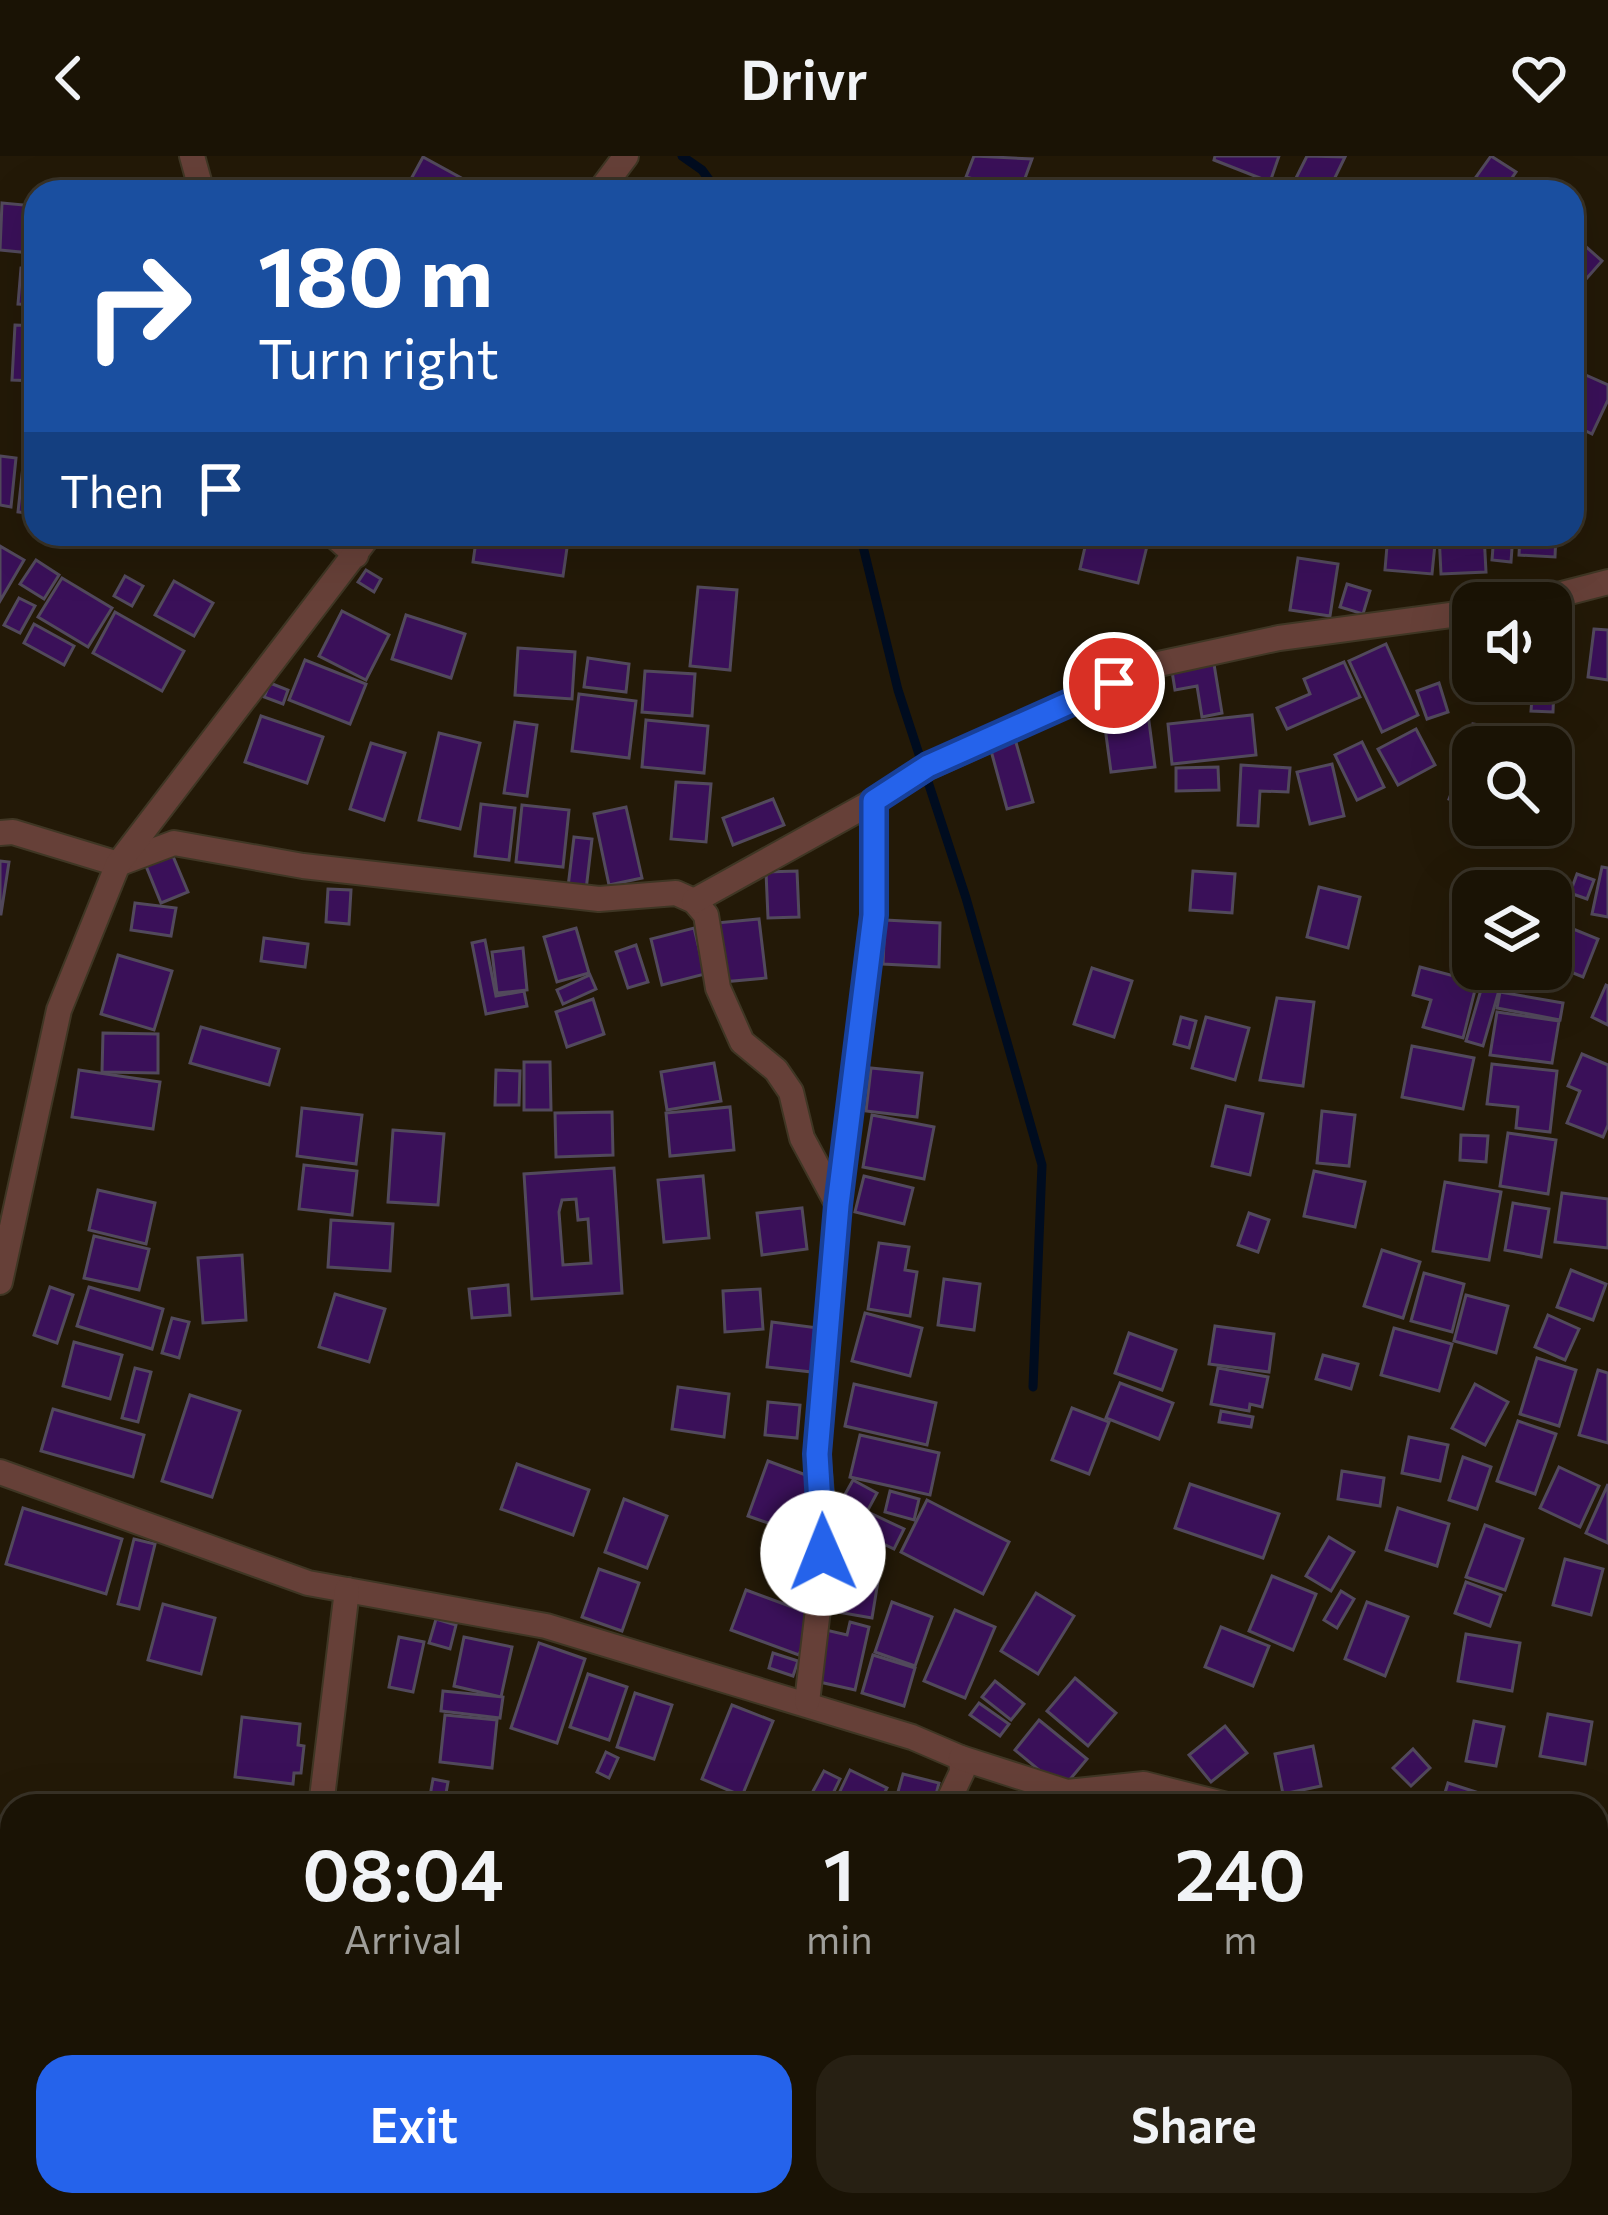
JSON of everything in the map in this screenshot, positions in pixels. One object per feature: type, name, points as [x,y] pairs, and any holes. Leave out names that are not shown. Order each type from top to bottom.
[{"type":"street","points":[[608,180],[626,156]]},
{"type":"street","points":[[0,1282],[59,1010],[118,864],[361,546]]},
{"type":"street","points":[[1572,591],[1608,582]]},
{"type":"street","points":[[694,901],[928,766],[1154,665],[1280,638],[1452,615]]},
{"type":"street","points":[[806,1702],[821,1584],[824,1522],[817,1454],[838,1205],[874,915],[874,801]]},
{"type":"street","points":[[0,833],[13,832],[118,864],[174,843],[303,866],[599,899],[676,893],[694,901],[706,915],[718,988],[742,1042],[776,1070],[791,1092],[802,1138],[838,1205]]},
{"type":"street","points":[[0,1472],[32,1478],[308,1583],[546,1626],[806,1702],[1067,1792],[1144,1784],[1184,1794]]},
{"type":"street","points":[[322,1794],[347,1590]]},
{"type":"street","points":[[952,1794],[962,1772],[961,1758]]},
{"type":"building","points":[[974,156],[1032,159],[1024,180],[966,177]]},
{"type":"building","points":[[1215,156],[1279,156],[1271,180],[1214,160]]},
{"type":"building","points":[[1307,156],[1345,157],[1334,180],[1295,180]]},
{"type":"building","points":[[1491,156],[1516,172],[1510,180],[1476,177]]},
{"type":"building","points":[[423,157],[465,180],[411,180]]},
{"type":"building","points":[[2,203],[24,205],[24,252],[0,250]]},
{"type":"building","points":[[1584,245],[1602,261],[1584,281]]},
{"type":"building","points":[[21,268],[24,268],[24,304],[18,304]]},
{"type":"building","points":[[15,325],[24,325],[24,380],[12,380]]},
{"type":"building","points":[[1584,374],[1608,385],[1608,400],[1592,434],[1584,430]]},
{"type":"building","points":[[0,456],[16,458],[11,507],[0,505]]},
{"type":"building","points":[[24,457],[24,513],[18,512]]},
{"type":"building","points":[[0,546],[24,560],[0,601]]},
{"type":"building","points":[[475,546],[567,546],[563,576],[473,562]]},
{"type":"building","points":[[1085,546],[1147,546],[1138,583],[1080,569]]},
{"type":"building","points":[[1387,546],[1435,546],[1432,574],[1385,570]]},
{"type":"building","points":[[1440,546],[1485,546],[1486,572],[1441,574]]},
{"type":"building","points":[[1493,546],[1512,546],[1511,562],[1492,560]]},
{"type":"building","points":[[1519,546],[1555,546],[1555,557],[1519,555]]},
{"type":"building","points":[[1298,558],[1338,564],[1330,616],[1290,610]]},
{"type":"building","points":[[36,560],[59,575],[44,599],[20,584]]},
{"type":"building","points":[[366,570],[381,579],[374,592],[358,582]]},
{"type":"building","points":[[125,576],[143,586],[132,606],[114,596]]},
{"type":"building","points":[[62,578],[112,608],[88,647],[38,617]]},
{"type":"building","points":[[174,581],[213,603],[194,636],[155,615]]},
{"type":"building","points":[[1347,584],[1370,591],[1363,614],[1340,607]]},
{"type":"building","points":[[698,587],[737,590],[730,670],[690,666]]},
{"type":"building","points":[[19,598],[35,606],[20,633],[4,625]]},
{"type":"building","points":[[342,611],[389,635],[366,680],[319,656]]},
{"type":"building","points":[[115,612],[184,651],[162,691],[93,653]]},
{"type":"building","points":[[406,615],[465,634],[451,678],[392,659]]},
{"type":"building","points":[[34,624],[74,646],[64,665],[24,643]]},
{"type":"building","points":[[1594,629],[1608,630],[1608,680],[1588,677]]},
{"type":"building","points":[[1386,644],[1418,715],[1382,732],[1349,661]]},
{"type":"building","points":[[518,648],[575,652],[572,699],[515,695]]},
{"type":"building","points":[[588,658],[629,664],[626,692],[584,687]]},
{"type":"building","points":[[1213,658],[1222,713],[1202,717],[1197,686],[1175,690],[1171,665]]},
{"type":"building","points":[[305,660],[366,684],[350,724],[289,700]]},
{"type":"building","points":[[1344,662],[1360,697],[1287,729],[1277,708],[1310,694],[1304,679]]},
{"type":"building","points":[[645,671],[695,674],[692,716],[642,712]]},
{"type":"building","points":[[270,683],[288,690],[283,704],[264,697]]},
{"type":"building","points":[[1439,683],[1448,712],[1427,719],[1417,691]]},
{"type":"building","points":[[579,694],[636,701],[629,758],[572,751]]},
{"type":"building","points":[[1146,699],[1155,767],[1111,772],[1102,705]]},
{"type":"building","points":[[1532,702],[1553,702],[1553,712],[1531,711]]},
{"type":"building","points":[[1252,715],[1256,755],[1172,764],[1168,724]]},
{"type":"building","points":[[261,716],[323,737],[307,783],[245,762]]},
{"type":"building","points":[[646,720],[708,726],[704,773],[642,767]]},
{"type":"building","points":[[515,722],[537,725],[527,796],[504,793]]},
{"type":"building","points":[[1416,729],[1435,765],[1398,785],[1378,749]]},
{"type":"building","points":[[439,733],[480,743],[460,829],[419,820]]},
{"type":"building","points":[[1015,739],[1033,802],[1007,809],[990,747]]},
{"type":"building","points":[[1362,742],[1384,787],[1357,800],[1335,755]]},
{"type":"building","points":[[371,743],[405,753],[384,820],[350,809]]},
{"type":"building","points":[[1332,764],[1344,816],[1310,824],[1297,772]]},
{"type":"building","points":[[1241,765],[1290,768],[1288,792],[1260,791],[1258,826],[1238,825]]},
{"type":"building","points":[[1218,767],[1219,790],[1176,791],[1176,768]]},
{"type":"building","points":[[676,782],[711,784],[706,842],[671,839]]},
{"type":"building","points":[[773,799],[784,825],[733,845],[723,818]]},
{"type":"building","points":[[481,804],[515,808],[509,860],[475,856]]},
{"type":"building","points":[[522,805],[569,810],[563,867],[516,862]]},
{"type":"building","points":[[626,807],[642,878],[609,885],[594,814]]},
{"type":"building","points":[[574,837],[592,839],[586,890],[568,887]]},
{"type":"building","points":[[170,849],[188,892],[161,903],[146,866]]},
{"type":"building","points":[[0,861],[9,862],[1,914],[0,914]]},
{"type":"building","points":[[1602,867],[1608,868],[1608,917],[1592,914]]},
{"type":"building","points":[[797,871],[799,917],[768,918],[766,872]]},
{"type":"building","points":[[1193,871],[1235,874],[1232,913],[1190,910]]},
{"type":"building","points":[[1577,874],[1594,880],[1587,899],[1572,894]]},
{"type":"building","points":[[1319,887],[1360,897],[1348,948],[1307,937]]},
{"type":"building","points":[[328,889],[351,890],[349,924],[326,922]]},
{"type":"building","points":[[135,903],[176,908],[171,936],[131,930]]},
{"type":"building","points":[[759,919],[766,978],[722,982],[716,923]]},
{"type":"building","points":[[885,920],[940,923],[939,967],[883,964]]},
{"type":"building","points":[[576,928],[589,973],[557,982],[544,937]]},
{"type":"building","points":[[694,928],[705,974],[662,985],[651,939]]},
{"type":"building","points":[[1572,928],[1598,939],[1583,977],[1572,973]]},
{"type":"building","points":[[264,938],[308,944],[305,967],[261,961]]},
{"type":"building","points":[[485,940],[496,996],[524,991],[527,1006],[486,1014],[472,943]]},
{"type":"building","points":[[636,945],[648,982],[628,988],[616,952]]},
{"type":"building","points":[[523,948],[527,990],[497,993],[492,952]]},
{"type":"building","points":[[118,955],[172,971],[154,1030],[101,1014]]},
{"type":"building","points":[[1420,967],[1452,975],[1452,990],[1475,990],[1463,1038],[1423,1027],[1431,1000],[1413,995]]},
{"type":"building","points":[[1092,968],[1132,981],[1114,1037],[1074,1024]]},
{"type":"building","points":[[590,975],[596,989],[563,1004],[557,990]]},
{"type":"building","points":[[1608,986],[1608,1025],[1592,1017]]},
{"type":"building","points":[[1481,990],[1499,990],[1483,1046],[1466,1041]]},
{"type":"building","points":[[1500,992],[1563,1003],[1560,1020],[1497,1008]]},
{"type":"building","points":[[1277,998],[1314,1002],[1303,1086],[1260,1080]]},
{"type":"building","points":[[593,999],[604,1034],[567,1047],[556,1012]]},
{"type":"building","points":[[1497,1012],[1559,1021],[1552,1063],[1490,1055]]},
{"type":"building","points":[[1181,1017],[1196,1021],[1189,1048],[1174,1044]]},
{"type":"building","points":[[1206,1017],[1249,1028],[1235,1080],[1192,1068]]},
{"type":"building","points":[[201,1027],[279,1049],[269,1085],[190,1063]]},
{"type":"building","points":[[103,1033],[158,1034],[158,1073],[102,1072]]},
{"type":"building","points":[[1412,1046],[1474,1058],[1463,1109],[1402,1097]]},
{"type":"building","points":[[1582,1054],[1608,1065],[1608,1125],[1603,1137],[1567,1123],[1580,1091],[1568,1086]]},
{"type":"building","points":[[524,1062],[550,1062],[551,1110],[524,1110]]},
{"type":"building","points":[[714,1063],[721,1101],[667,1110],[661,1072]]},
{"type":"building","points":[[1492,1064],[1557,1071],[1550,1132],[1516,1128],[1518,1107],[1487,1104]]},
{"type":"building","points":[[871,1068],[922,1073],[917,1117],[866,1111]]},
{"type":"building","points":[[79,1070],[160,1082],[153,1129],[72,1117]]},
{"type":"building","points":[[496,1070],[520,1071],[519,1105],[495,1105]]},
{"type":"building","points":[[1226,1106],[1263,1114],[1250,1175],[1212,1166]]},
{"type":"building","points":[[730,1107],[734,1150],[670,1156],[666,1113]]},
{"type":"building","points":[[302,1108],[362,1115],[356,1164],[297,1156]]},
{"type":"building","points":[[1322,1111],[1355,1115],[1349,1166],[1317,1163]]},
{"type":"building","points":[[612,1112],[613,1155],[556,1157],[555,1113]]},
{"type":"building","points":[[872,1115],[934,1127],[924,1179],[863,1167]]},
{"type":"building","points":[[393,1130],[444,1134],[438,1205],[388,1202]]},
{"type":"building","points":[[1508,1133],[1556,1140],[1548,1194],[1500,1186]]},
{"type":"building","points":[[1461,1135],[1488,1136],[1486,1162],[1460,1160]]},
{"type":"building","points":[[304,1165],[357,1171],[352,1215],[299,1209]]},
{"type":"building","points":[[614,1168],[622,1293],[532,1299],[524,1174]],"holes":[[[576,1199],[578,1220],[588,1219],[591,1263],[563,1265],[562,1200]]]},
{"type":"building","points":[[1314,1171],[1365,1182],[1355,1227],[1304,1216]]},
{"type":"building","points":[[703,1176],[709,1238],[664,1242],[658,1180]]},
{"type":"building","points":[[864,1176],[913,1188],[904,1224],[855,1212]]},
{"type":"building","points":[[1445,1182],[1501,1192],[1489,1260],[1433,1251]]},
{"type":"building","points":[[98,1190],[155,1203],[146,1244],[89,1230]]},
{"type":"building","points":[[1562,1193],[1608,1199],[1608,1248],[1555,1242]]},
{"type":"building","points":[[1513,1203],[1549,1209],[1541,1257],[1505,1250]]},
{"type":"building","points":[[802,1208],[807,1249],[762,1255],[757,1213]]},
{"type":"building","points":[[1249,1213],[1269,1220],[1258,1252],[1238,1245]]},
{"type":"building","points":[[331,1220],[393,1224],[390,1271],[328,1267]]},
{"type":"building","points":[[94,1236],[149,1249],[139,1290],[84,1278]]},
{"type":"building","points":[[879,1243],[909,1247],[905,1270],[917,1272],[910,1316],[868,1309]]},
{"type":"building","points":[[1382,1250],[1420,1262],[1403,1318],[1364,1306]]},
{"type":"building","points":[[242,1255],[246,1320],[203,1323],[198,1258]]},
{"type":"building","points":[[1571,1270],[1606,1284],[1593,1320],[1557,1307]]},
{"type":"building","points":[[1424,1273],[1464,1284],[1452,1332],[1411,1321]]},
{"type":"building","points":[[944,1279],[980,1284],[974,1330],[938,1325]]},
{"type":"building","points":[[508,1285],[510,1315],[472,1318],[469,1289]]},
{"type":"building","points":[[50,1287],[73,1295],[57,1343],[34,1335]]},
{"type":"building","points":[[89,1287],[163,1309],[152,1349],[77,1326]]},
{"type":"building","points":[[760,1289],[763,1329],[725,1332],[723,1291]]},
{"type":"building","points":[[335,1294],[385,1309],[369,1362],[319,1347]]},
{"type":"building","points":[[1466,1295],[1508,1306],[1496,1353],[1454,1341]]},
{"type":"building","points":[[865,1313],[922,1328],[910,1376],[852,1361]]},
{"type":"building","points":[[1548,1315],[1579,1329],[1565,1360],[1535,1347]]},
{"type":"building","points":[[172,1318],[189,1322],[179,1358],[162,1353]]},
{"type":"building","points":[[772,1322],[818,1328],[812,1372],[767,1367]]},
{"type":"building","points":[[1215,1326],[1274,1334],[1269,1372],[1209,1364]]},
{"type":"building","points":[[1394,1328],[1452,1344],[1439,1391],[1381,1375]]},
{"type":"building","points":[[1129,1333],[1176,1350],[1162,1390],[1115,1373]]},
{"type":"building","points":[[74,1342],[122,1355],[110,1399],[63,1386]]},
{"type":"building","points":[[1323,1355],[1358,1364],[1351,1389],[1316,1379]]},
{"type":"building","points":[[1537,1358],[1576,1370],[1559,1426],[1520,1414]]},
{"type":"building","points":[[135,1368],[151,1372],[138,1422],[122,1418]]},
{"type":"building","points":[[1218,1368],[1268,1377],[1262,1407],[1250,1404],[1249,1411],[1211,1404]]},
{"type":"building","points":[[1598,1370],[1608,1373],[1608,1443],[1579,1435]]},
{"type":"building","points":[[1120,1383],[1173,1403],[1159,1439],[1106,1418]]},
{"type":"building","points":[[854,1384],[936,1403],[927,1445],[845,1426]]},
{"type":"building","points":[[1475,1384],[1508,1402],[1485,1445],[1452,1428]]},
{"type":"building","points":[[678,1387],[729,1394],[724,1437],[672,1429]]},
{"type":"building","points":[[190,1395],[240,1411],[212,1497],[162,1481]]},
{"type":"building","points":[[768,1402],[800,1405],[797,1438],[765,1435]]},
{"type":"building","points":[[1072,1408],[1109,1422],[1089,1474],[1052,1460]]},
{"type":"building","points":[[53,1409],[144,1435],[133,1477],[41,1451]]},
{"type":"building","points":[[1221,1411],[1253,1417],[1251,1427],[1219,1422]]},
{"type":"building","points":[[1518,1421],[1556,1434],[1535,1494],[1497,1481]]},
{"type":"building","points":[[860,1435],[939,1453],[930,1495],[850,1477]]},
{"type":"building","points":[[1409,1437],[1448,1445],[1440,1481],[1402,1473]]},
{"type":"building","points":[[1463,1457],[1491,1467],[1477,1509],[1449,1500]]},
{"type":"building","points":[[768,1461],[814,1478],[794,1532],[748,1516]]},
{"type":"building","points":[[517,1464],[589,1490],[573,1535],[501,1509]]},
{"type":"building","points":[[1559,1467],[1599,1486],[1580,1527],[1540,1508]]},
{"type":"building","points":[[1342,1471],[1384,1478],[1380,1506],[1338,1499]]},
{"type":"building","points":[[853,1480],[877,1493],[862,1521],[838,1507]]},
{"type":"building","points":[[1190,1484],[1279,1514],[1263,1558],[1175,1528]]},
{"type":"building","points":[[1608,1484],[1608,1543],[1586,1533]]},
{"type":"building","points":[[890,1491],[919,1499],[914,1520],[885,1512]]},
{"type":"building","points":[[624,1499],[667,1516],[647,1568],[605,1552]]},
{"type":"building","points":[[927,1500],[1009,1542],[983,1594],[901,1552]]},
{"type":"building","points":[[23,1508],[122,1539],[106,1594],[6,1564]]},
{"type":"building","points":[[1398,1508],[1449,1524],[1437,1566],[1386,1550]]},
{"type":"building","points":[[868,1512],[904,1529],[894,1549],[859,1532]]},
{"type":"building","points":[[1485,1525],[1523,1539],[1505,1590],[1466,1577]]},
{"type":"building","points":[[1329,1537],[1354,1552],[1331,1591],[1306,1576]]},
{"type":"building","points":[[134,1539],[155,1544],[139,1609],[118,1604]]},
{"type":"building","points":[[842,1550],[882,1557],[872,1618],[832,1611]]},
{"type":"building","points":[[1565,1559],[1603,1569],[1591,1615],[1553,1605]]},
{"type":"building","points":[[599,1569],[639,1583],[622,1631],[582,1617]]},
{"type":"building","points":[[1272,1576],[1316,1594],[1293,1650],[1249,1631]]},
{"type":"building","points":[[1466,1582],[1501,1595],[1490,1626],[1455,1613]]},
{"type":"building","points":[[746,1590],[814,1615],[799,1655],[731,1630]]},
{"type":"building","points":[[1341,1591],[1354,1599],[1337,1628],[1324,1620]]},
{"type":"building","points":[[1036,1593],[1074,1616],[1038,1674],[1001,1651]]},
{"type":"building","points":[[892,1602],[932,1617],[915,1666],[875,1652]]},
{"type":"building","points":[[1367,1602],[1408,1617],[1385,1676],[1345,1659]]},
{"type":"building","points":[[163,1604],[215,1618],[201,1674],[148,1660]]},
{"type":"building","points":[[955,1610],[995,1627],[965,1698],[924,1681]]},
{"type":"building","points":[[436,1619],[456,1625],[450,1649],[429,1643]]},
{"type":"building","points":[[850,1622],[869,1627],[855,1690],[815,1681],[826,1630],[847,1635]]},
{"type":"building","points":[[1221,1627],[1269,1646],[1253,1686],[1205,1667]]},
{"type":"building","points":[[1466,1634],[1520,1643],[1512,1691],[1458,1681]]},
{"type":"building","points":[[399,1637],[424,1642],[413,1692],[389,1687]]},
{"type":"building","points":[[464,1637],[512,1647],[501,1697],[454,1686]]},
{"type":"building","points":[[539,1643],[585,1659],[557,1743],[511,1728]]},
{"type":"building","points":[[773,1653],[798,1661],[793,1676],[769,1668]]},
{"type":"building","points":[[873,1655],[915,1668],[904,1706],[862,1693]]},
{"type":"building","points":[[588,1674],[627,1687],[609,1740],[570,1727]]},
{"type":"building","points":[[1075,1678],[1116,1713],[1088,1746],[1047,1711]]},
{"type":"building","points":[[995,1681],[1024,1704],[1011,1720],[982,1697]]},
{"type":"building","points":[[443,1691],[503,1697],[500,1718],[441,1711]]},
{"type":"building","points":[[635,1693],[672,1705],[654,1759],[617,1747]]},
{"type":"building","points":[[979,1703],[1009,1724],[1000,1736],[970,1715]]},
{"type":"building","points":[[732,1705],[773,1721],[743,1794],[702,1779]]},
{"type":"building","points":[[1548,1714],[1592,1722],[1585,1764],[1540,1756]]},
{"type":"building","points":[[445,1715],[497,1720],[492,1768],[440,1762]]},
{"type":"building","points":[[242,1717],[300,1724],[301,1773],[294,1773],[293,1784],[235,1777]]},
{"type":"building","points":[[1039,1720],[1087,1759],[1062,1789],[1015,1750]]},
{"type":"building","points":[[1474,1721],[1504,1727],[1496,1766],[1466,1761]]},
{"type":"building","points":[[1225,1726],[1247,1753],[1211,1782],[1189,1755]]},
{"type":"building","points":[[1313,1746],[1321,1786],[1283,1794],[1275,1754]]},
{"type":"building","points":[[1413,1749],[1430,1768],[1411,1786],[1393,1768]]},
{"type":"building","points":[[606,1752],[618,1758],[609,1778],[597,1772]]},
{"type":"building","points":[[850,1770],[887,1788],[884,1794],[839,1794]]},
{"type":"building","points":[[824,1771],[840,1779],[833,1794],[812,1794]]},
{"type":"building","points":[[903,1774],[939,1783],[936,1794],[897,1794]]},
{"type":"building","points":[[433,1779],[448,1782],[446,1794],[430,1794]]},
{"type":"building","points":[[1448,1783],[1476,1792],[1475,1794],[1445,1794]]},
{"type":"waterway","points":[[682,156],[709,180]]},
{"type":"waterway","points":[[863,546],[898,690],[966,898],[1042,1165],[1033,1387]]},
{"type":"route","points":[[823,1553],[817,1454],[838,1205],[874,915],[878,851],[874,801],[928,766],[1114,683]]}]
